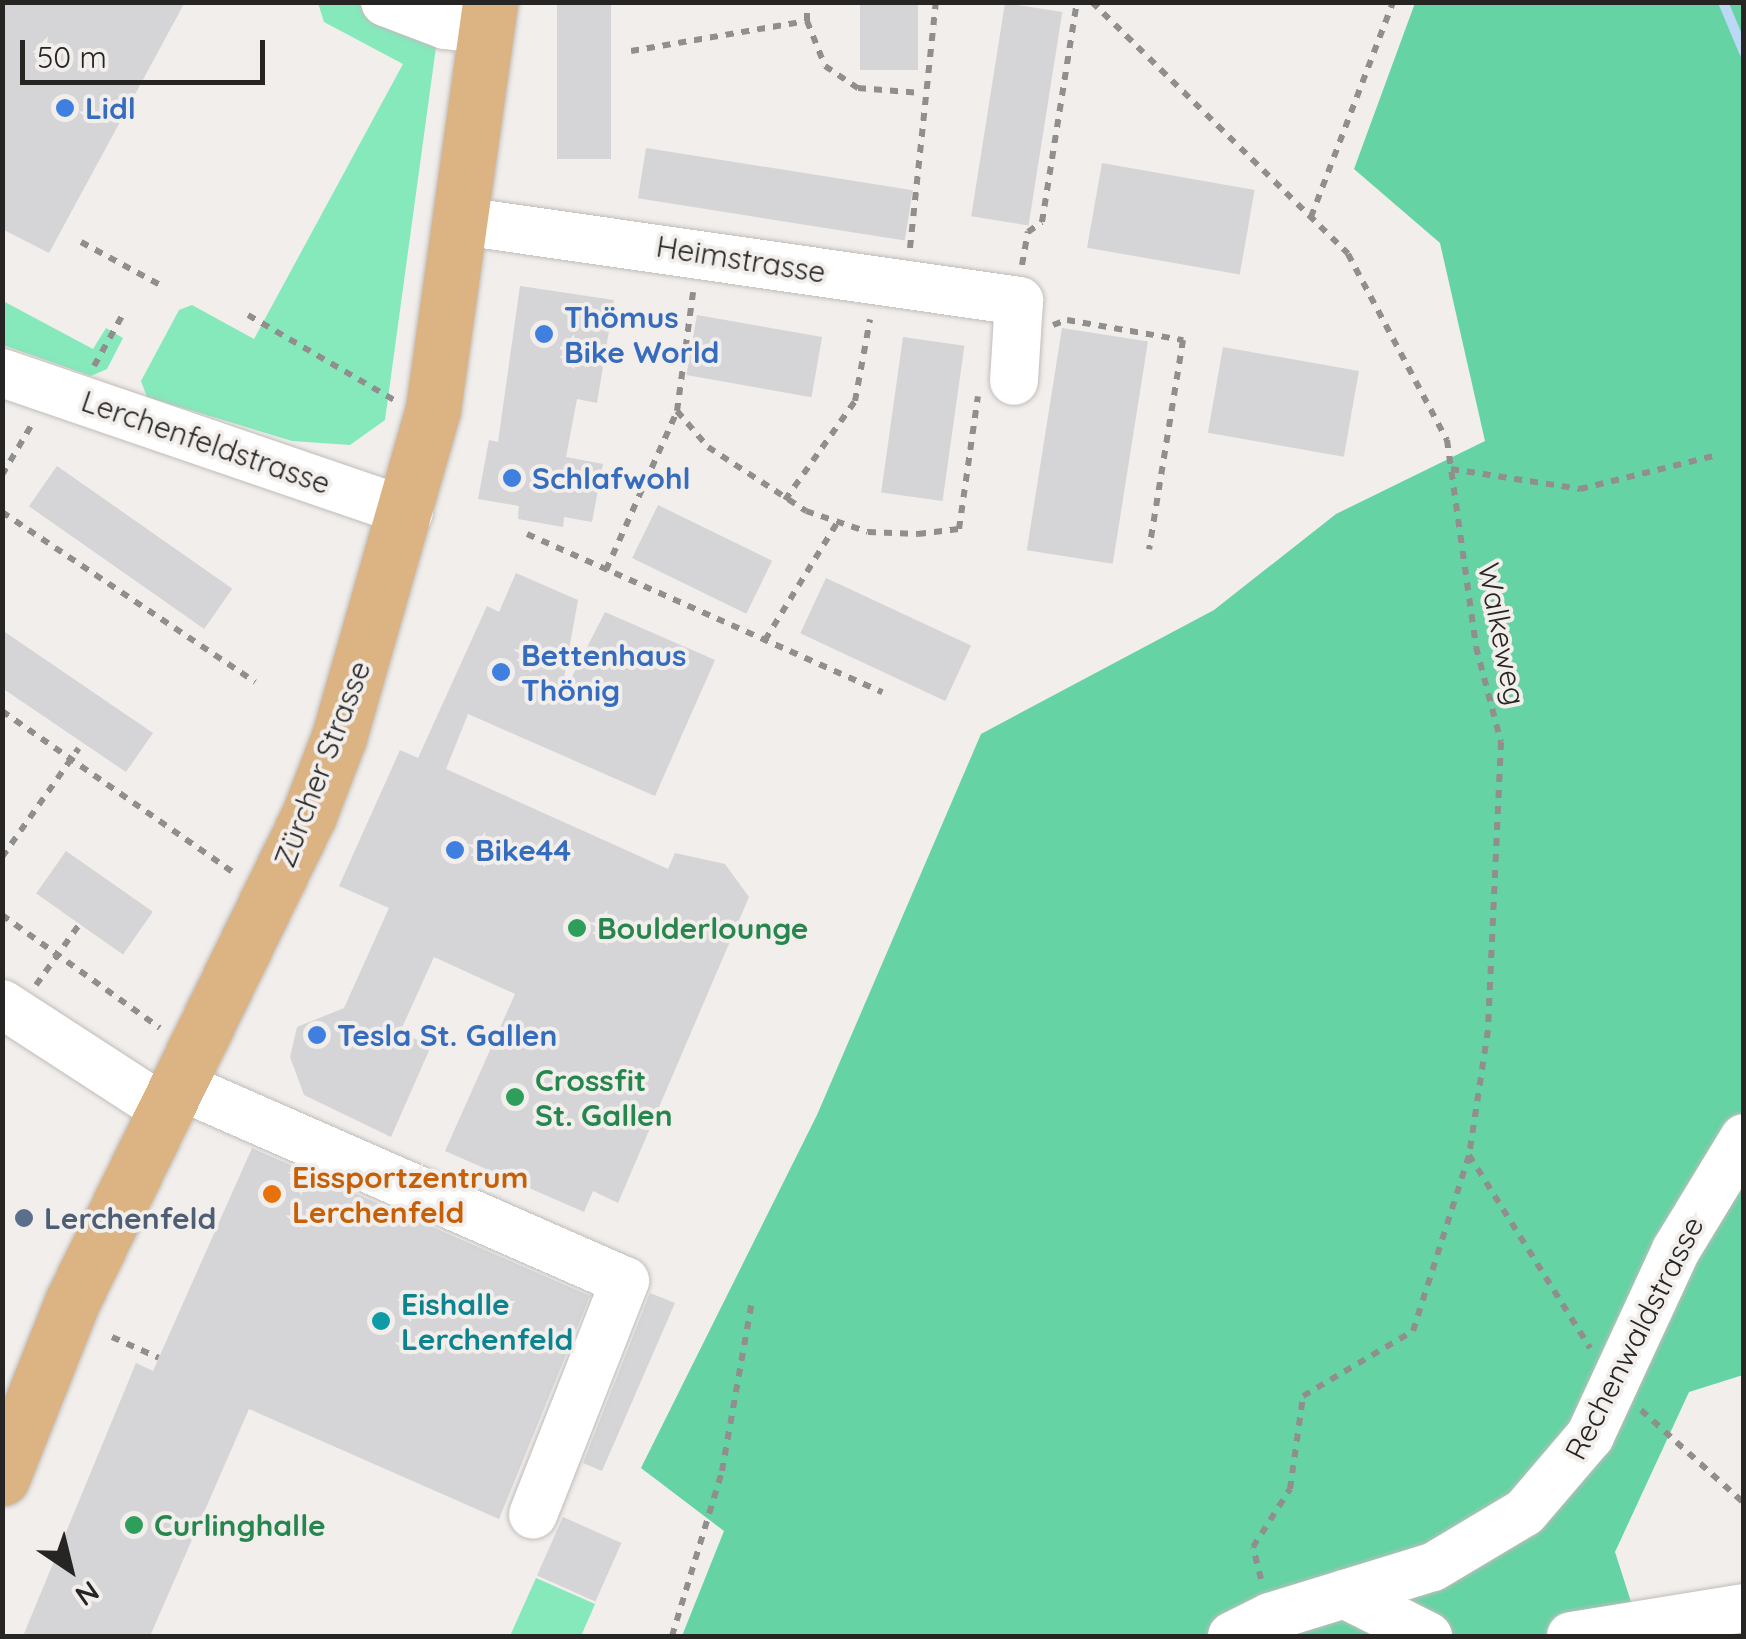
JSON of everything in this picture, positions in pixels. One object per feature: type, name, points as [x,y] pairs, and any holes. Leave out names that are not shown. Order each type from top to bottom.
[{"type":"main road","name":"Zürcher Strasse","points":[[2,1478],[73,1300],[308,815],[410,512],[462,222],[488,16]]},
{"type":"street","points":[[386,2],[445,26],[488,16]]},
{"type":"street","name":"Heimstrasse","points":[[462,222],[1036,313]]},
{"type":"street","points":[[998,377],[1036,313]]},
{"type":"street","name":"Lerchenfeldstrasse","points":[[2,373],[410,512]]},
{"type":"street","points":[[9,1008],[172,1097],[625,1281],[532,1514]]},
{"type":"street","name":"Rechenwaldstrasse","points":[[1232,1636],[1476,1547],[1562,1475],[1590,1436],[1676,1250],[1744,1138]]},
{"type":"street","points":[[1344,1594],[1428,1636]]},
{"type":"street","points":[[1571,1636],[1744,1608]]},
{"type":"path","points":[[807,2],[807,20],[825,66],[858,88],[921,93]]},
{"type":"path","points":[[908,264],[928,114],[921,93],[936,2]]},
{"type":"path","points":[[1077,2],[1042,222],[1028,232],[1036,313],[1183,340],[1149,550]]},
{"type":"path","name":"Walkeweg","points":[[1092,2],[1348,254],[1447,440],[1476,647],[1501,742],[1488,1030],[1469,1155],[1414,1331],[1303,1396],[1290,1489],[1253,1547],[1264,1596]]},
{"type":"path","points":[[1311,217],[1393,2]]},
{"type":"path","points":[[631,51],[807,20]]},
{"type":"path","points":[[81,242],[162,286]]},
{"type":"path","points":[[606,570],[677,410],[696,272]]},
{"type":"path","points":[[785,500],[855,401],[874,298]]},
{"type":"path","points":[[248,315],[395,400]]},
{"type":"path","points":[[86,380],[122,316]]},
{"type":"path","points":[[677,410],[708,448],[785,500],[837,524],[868,532],[959,528],[998,377]]},
{"type":"path","points":[[2,475],[35,418]]},
{"type":"path","points":[[1451,469],[1580,488],[1716,454]]},
{"type":"path","points":[[2,512],[255,682]]},
{"type":"path","points":[[765,640],[837,524]]},
{"type":"path","points":[[527,534],[882,692]]},
{"type":"path","points":[[2,711],[239,876]]},
{"type":"path","points":[[2,857],[79,748]]},
{"type":"path","points":[[2,915],[164,1031]]},
{"type":"path","points":[[9,1008],[80,925]]},
{"type":"path","points":[[1469,1155],[1601,1366]]},
{"type":"path","points":[[672,1636],[722,1471],[752,1300]]},
{"type":"path","points":[[112,1337],[159,1358]]},
{"type":"path","points":[[1627,1397],[1744,1503]]},
{"type":"green space","points":[[318,3],[356,3],[436,47],[385,420],[350,445],[292,441],[147,397],[141,381],[179,310],[192,305],[254,339],[403,64],[324,22]]},
{"type":"green space","points":[[1415,3],[1743,3],[1743,1375],[1689,1392],[1615,1552],[1642,1636],[682,1636],[724,1531],[641,1468],[817,1115],[981,734],[1214,610],[1336,514],[1485,441],[1440,243],[1354,169]]},
{"type":"green space","points":[[3,301],[93,349],[106,328],[123,338],[107,369],[91,376],[3,345]]},
{"type":"green space","points":[[536,1578],[595,1604],[581,1636],[510,1636]]},
{"type":"building","name":"Lidl","points":[[2,2],[185,2],[49,253],[2,229]]},
{"type":"building","points":[[557,2],[611,2],[611,159],[557,159]]},
{"type":"building","points":[[860,2],[918,2],[918,70],[860,70]]},
{"type":"building","points":[[1005,3],[1062,12],[1028,225],[971,216]]},
{"type":"building","points":[[646,148],[913,190],[905,241],[638,198]]},
{"type":"building","points":[[1102,163],[1255,190],[1240,275],[1087,248]]},
{"type":"building","points":[[520,286],[614,300],[597,403],[577,399],[566,457],[603,464],[592,522],[564,517],[563,527],[518,519],[519,506],[478,499],[489,440],[498,442]]},
{"type":"building","points":[[697,315],[822,337],[811,397],[686,375]]},
{"type":"building","points":[[1062,328],[1148,342],[1113,564],[1027,550]]},
{"type":"building","points":[[903,337],[964,346],[943,501],[881,492]]},
{"type":"building","points":[[1223,347],[1359,371],[1344,457],[1208,433]]},
{"type":"building","points":[[57,466],[232,589],[204,629],[29,506]]},
{"type":"building","points":[[658,505],[772,561],[746,614],[632,558]]},
{"type":"building","points":[[516,573],[578,600],[560,700],[605,612],[715,660],[655,796],[468,714],[446,769],[668,869],[675,853],[725,864],[749,897],[618,1203],[593,1191],[584,1212],[445,1151],[515,994],[434,957],[400,1032],[431,1046],[391,1137],[304,1095],[290,1057],[297,1027],[344,1008],[389,908],[339,886],[400,750],[418,758],[487,606],[499,612]]},
{"type":"building","points":[[826,578],[971,646],[945,701],[800,633]]},
{"type":"building","points":[[2,630],[153,733],[126,772],[2,688]]},
{"type":"building","points":[[66,851],[153,912],[123,954],[36,894]]},
{"type":"building","name":"Eishalle Lerchenfeld","points":[[252,1148],[590,1296],[499,1519],[249,1409],[150,1636],[23,1636],[136,1363],[153,1371]]},
{"type":"building","points":[[650,1293],[675,1303],[602,1471],[583,1463]]},
{"type":"building","points":[[563,1517],[621,1543],[595,1601],[537,1575]]},
{"type":"waterway","points":[[1723,2],[1744,52]]},
{"type":"place","name":"Lidl","points":[[65,108]]},
{"type":"place","name":"Thömus Bike World","points":[[544,334]]},
{"type":"place","name":"Schlafwohl","points":[[512,478]]},
{"type":"place","name":"Bettenhaus Thönig","points":[[501,672]]},
{"type":"place","name":"Bike44","points":[[455,850]]},
{"type":"place","name":"Boulderlounge","points":[[577,928]]},
{"type":"place","name":"Tesla St. Gallen","points":[[317,1035]]},
{"type":"place","name":"Crossfit St. Gallen","points":[[515,1097]]},
{"type":"place","name":"Eissportzentrum Lerchenfeld","points":[[272,1194]]},
{"type":"place","name":"Lerchenfeld","points":[[24,1218]]},
{"type":"place","name":"Eishalle Lerchenfeld","points":[[381,1321]]},
{"type":"place","name":"Curlinghalle","points":[[134,1525]]}]
